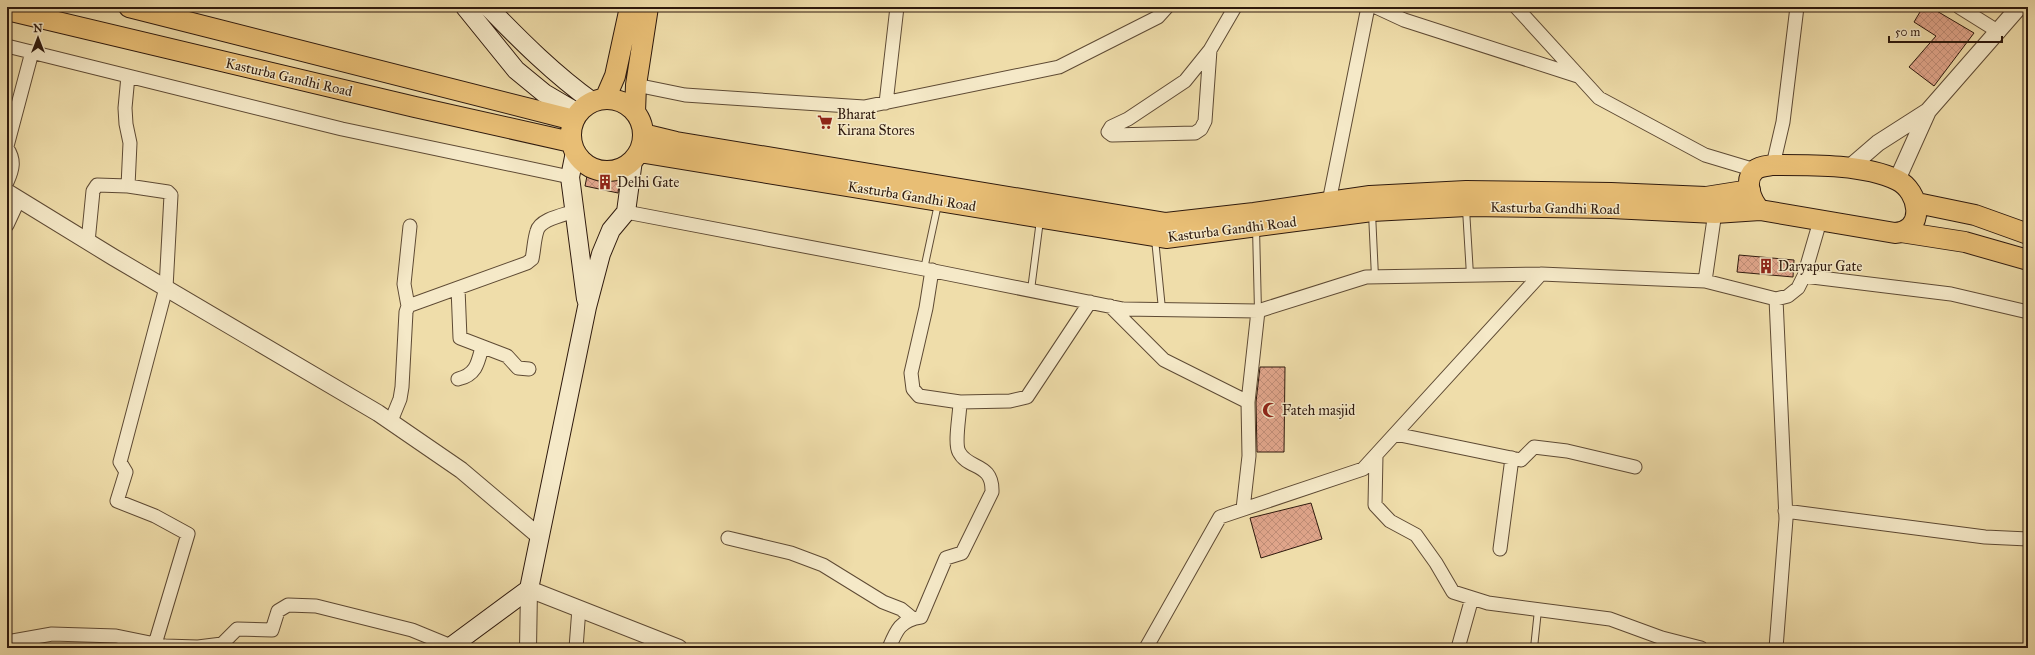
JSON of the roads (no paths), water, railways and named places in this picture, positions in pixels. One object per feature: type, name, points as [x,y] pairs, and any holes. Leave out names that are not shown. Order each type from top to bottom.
[{"type":"main road","name":"Kasturba Gandhi Road","points":[[129,7],[587,108]]},
{"type":"main road","points":[[450,647],[529,589],[587,307],[601,254],[612,230],[626,212],[638,149],[641,122],[635,112],[626,104],[616,100],[587,108],[544,93],[516,70],[465,7]]},
{"type":"main road","points":[[488,7],[539,59],[573,88],[587,108]]},
{"type":"main road","points":[[587,307],[570,177],[573,147],[571,134],[587,108],[615,76],[630,7]]},
{"type":"main road","points":[[635,112],[636,85],[648,7]]},
{"type":"main road","name":"Kasturba Gandhi Road","points":[[7,10],[407,105],[573,147]]},
{"type":"main road","name":"Kasturba Gandhi Road","points":[[638,149],[676,142],[1166,223],[1370,196],[1466,191],[1611,193],[1706,197],[1716,204]]},
{"type":"main road","points":[[573,147],[582,161],[591,167],[602,170],[613,170],[624,167],[638,149]]},
{"type":"main road","name":"Kasturba Gandhi Road","points":[[638,149],[1166,238],[1256,228],[1372,211],[1466,206],[1611,208],[1716,204],[1820,221],[1901,232]]},
{"type":"main road","points":[[1760,210],[1751,198],[1750,182],[1764,167],[1848,168],[1874,173],[1897,180],[1909,188],[1917,203],[1914,221],[1907,229],[1901,232]]},
{"type":"main road","name":"Kasturba Gandhi Road","points":[[1716,204],[1750,190]]},
{"type":"main road","points":[[1917,203],[1975,215],[2028,234]]},
{"type":"main road","points":[[1901,232],[1965,242],[2028,260]]},
{"type":"street","points":[[886,103],[897,7]]},
{"type":"street","points":[[636,85],[685,95],[864,107],[1059,67],[1158,17],[1167,7]]},
{"type":"street","points":[[1210,50],[1205,121],[1201,129],[1195,133],[1112,135],[1108,132],[1111,127],[1128,119],[1185,81],[1210,50],[1234,7]]},
{"type":"street","points":[[1330,202],[1368,7]]},
{"type":"street","points":[[1376,7],[1404,20],[1580,77]]},
{"type":"street","points":[[1516,7],[1599,98],[1705,154],[1764,167],[1783,122],[1796,7]]},
{"type":"street","points":[[1959,7],[1999,32]]},
{"type":"street","points":[[1848,168],[1878,143],[1928,111],[1999,32],[2019,7]]},
{"type":"street","points":[[7,46],[342,129],[570,177]]},
{"type":"street","points":[[7,182],[13,164],[12,156],[7,147],[32,52]]},
{"type":"street","points":[[128,76],[125,108],[126,124],[130,142],[128,186]]},
{"type":"street","points":[[1897,180],[1928,111]]},
{"type":"street","points":[[88,242],[94,188],[101,184],[128,186],[168,192],[171,195],[166,288],[120,462],[126,472],[117,501],[155,516],[188,534],[155,644]]},
{"type":"street","points":[[7,225],[13,196],[391,421],[461,470],[540,537]]},
{"type":"street","points":[[1706,281],[1716,204]]},
{"type":"street","points":[[408,306],[527,263],[532,259],[537,230],[540,225],[574,211]]},
{"type":"street","points":[[626,212],[928,269],[1123,309],[1258,311],[1366,277],[1541,274],[1706,281],[1776,299],[1788,296],[1798,288],[1804,276],[1820,221]]},
{"type":"street","points":[[391,421],[400,400],[402,387],[406,312],[408,306],[404,284],[410,226]]},
{"type":"street","points":[[928,269],[926,308],[911,373],[913,389],[919,396],[960,402],[1010,402],[1027,398],[1090,302]]},
{"type":"street","points":[[1146,648],[1220,517],[1363,469],[1541,274]]},
{"type":"street","points":[[1804,276],[1951,294],[2028,312]]},
{"type":"street","points":[[458,288],[460,338],[507,356],[518,368],[529,369]]},
{"type":"street","points":[[1776,299],[1785,511],[1776,648]]},
{"type":"street","points":[[1110,306],[1164,360],[1248,402]]},
{"type":"street","points":[[1243,509],[1249,456],[1248,402],[1258,311]]},
{"type":"street","points":[[458,379],[470,375],[475,369],[482,347]]},
{"type":"street","points":[[889,648],[898,627],[912,618],[921,617],[946,558],[962,552],[992,492],[992,483],[986,472],[959,453],[957,445],[960,402]]},
{"type":"street","points":[[1395,434],[1521,460],[1534,447],[1567,451],[1635,467]]},
{"type":"street","points":[[1376,455],[1375,505],[1390,521],[1416,535],[1436,563],[1453,592],[1488,603],[1610,619],[1662,638],[1701,648]]},
{"type":"street","points":[[1500,549],[1512,458]]},
{"type":"street","points":[[1785,511],[1985,536],[2028,539]]},
{"type":"street","points":[[728,538],[791,553],[823,565],[883,602],[902,609],[912,618]]},
{"type":"street","points":[[528,648],[529,589],[679,648]]},
{"type":"street","points":[[1458,648],[1472,598]]},
{"type":"street","points":[[7,642],[52,634],[116,636],[155,644],[198,647],[222,644],[237,629],[272,630],[278,611],[288,605],[316,606],[397,626],[412,630],[450,647]]},
{"type":"street","points":[[576,648],[579,608]]},
{"type":"lane","points":[[928,269],[938,200]]},
{"type":"lane","points":[[1466,206],[1470,275]]},
{"type":"lane","points":[[1372,211],[1375,277]]},
{"type":"lane","points":[[1031,290],[1040,217]]},
{"type":"lane","points":[[1256,228],[1258,311]]},
{"type":"lane","points":[[1154,236],[1162,309]]},
{"type":"lane","points":[[1534,648],[1538,610]]},
{"type":"place","name":"Bharat Kirana Stores","points":[[825,122]]},
{"type":"place","name":"Delhi Gate","points":[[605,182]]},
{"type":"place","name":"Daryapur Gate","points":[[1766,266]]},
{"type":"place","name":"Fateh masjid","points":[[1270,410]]}]
